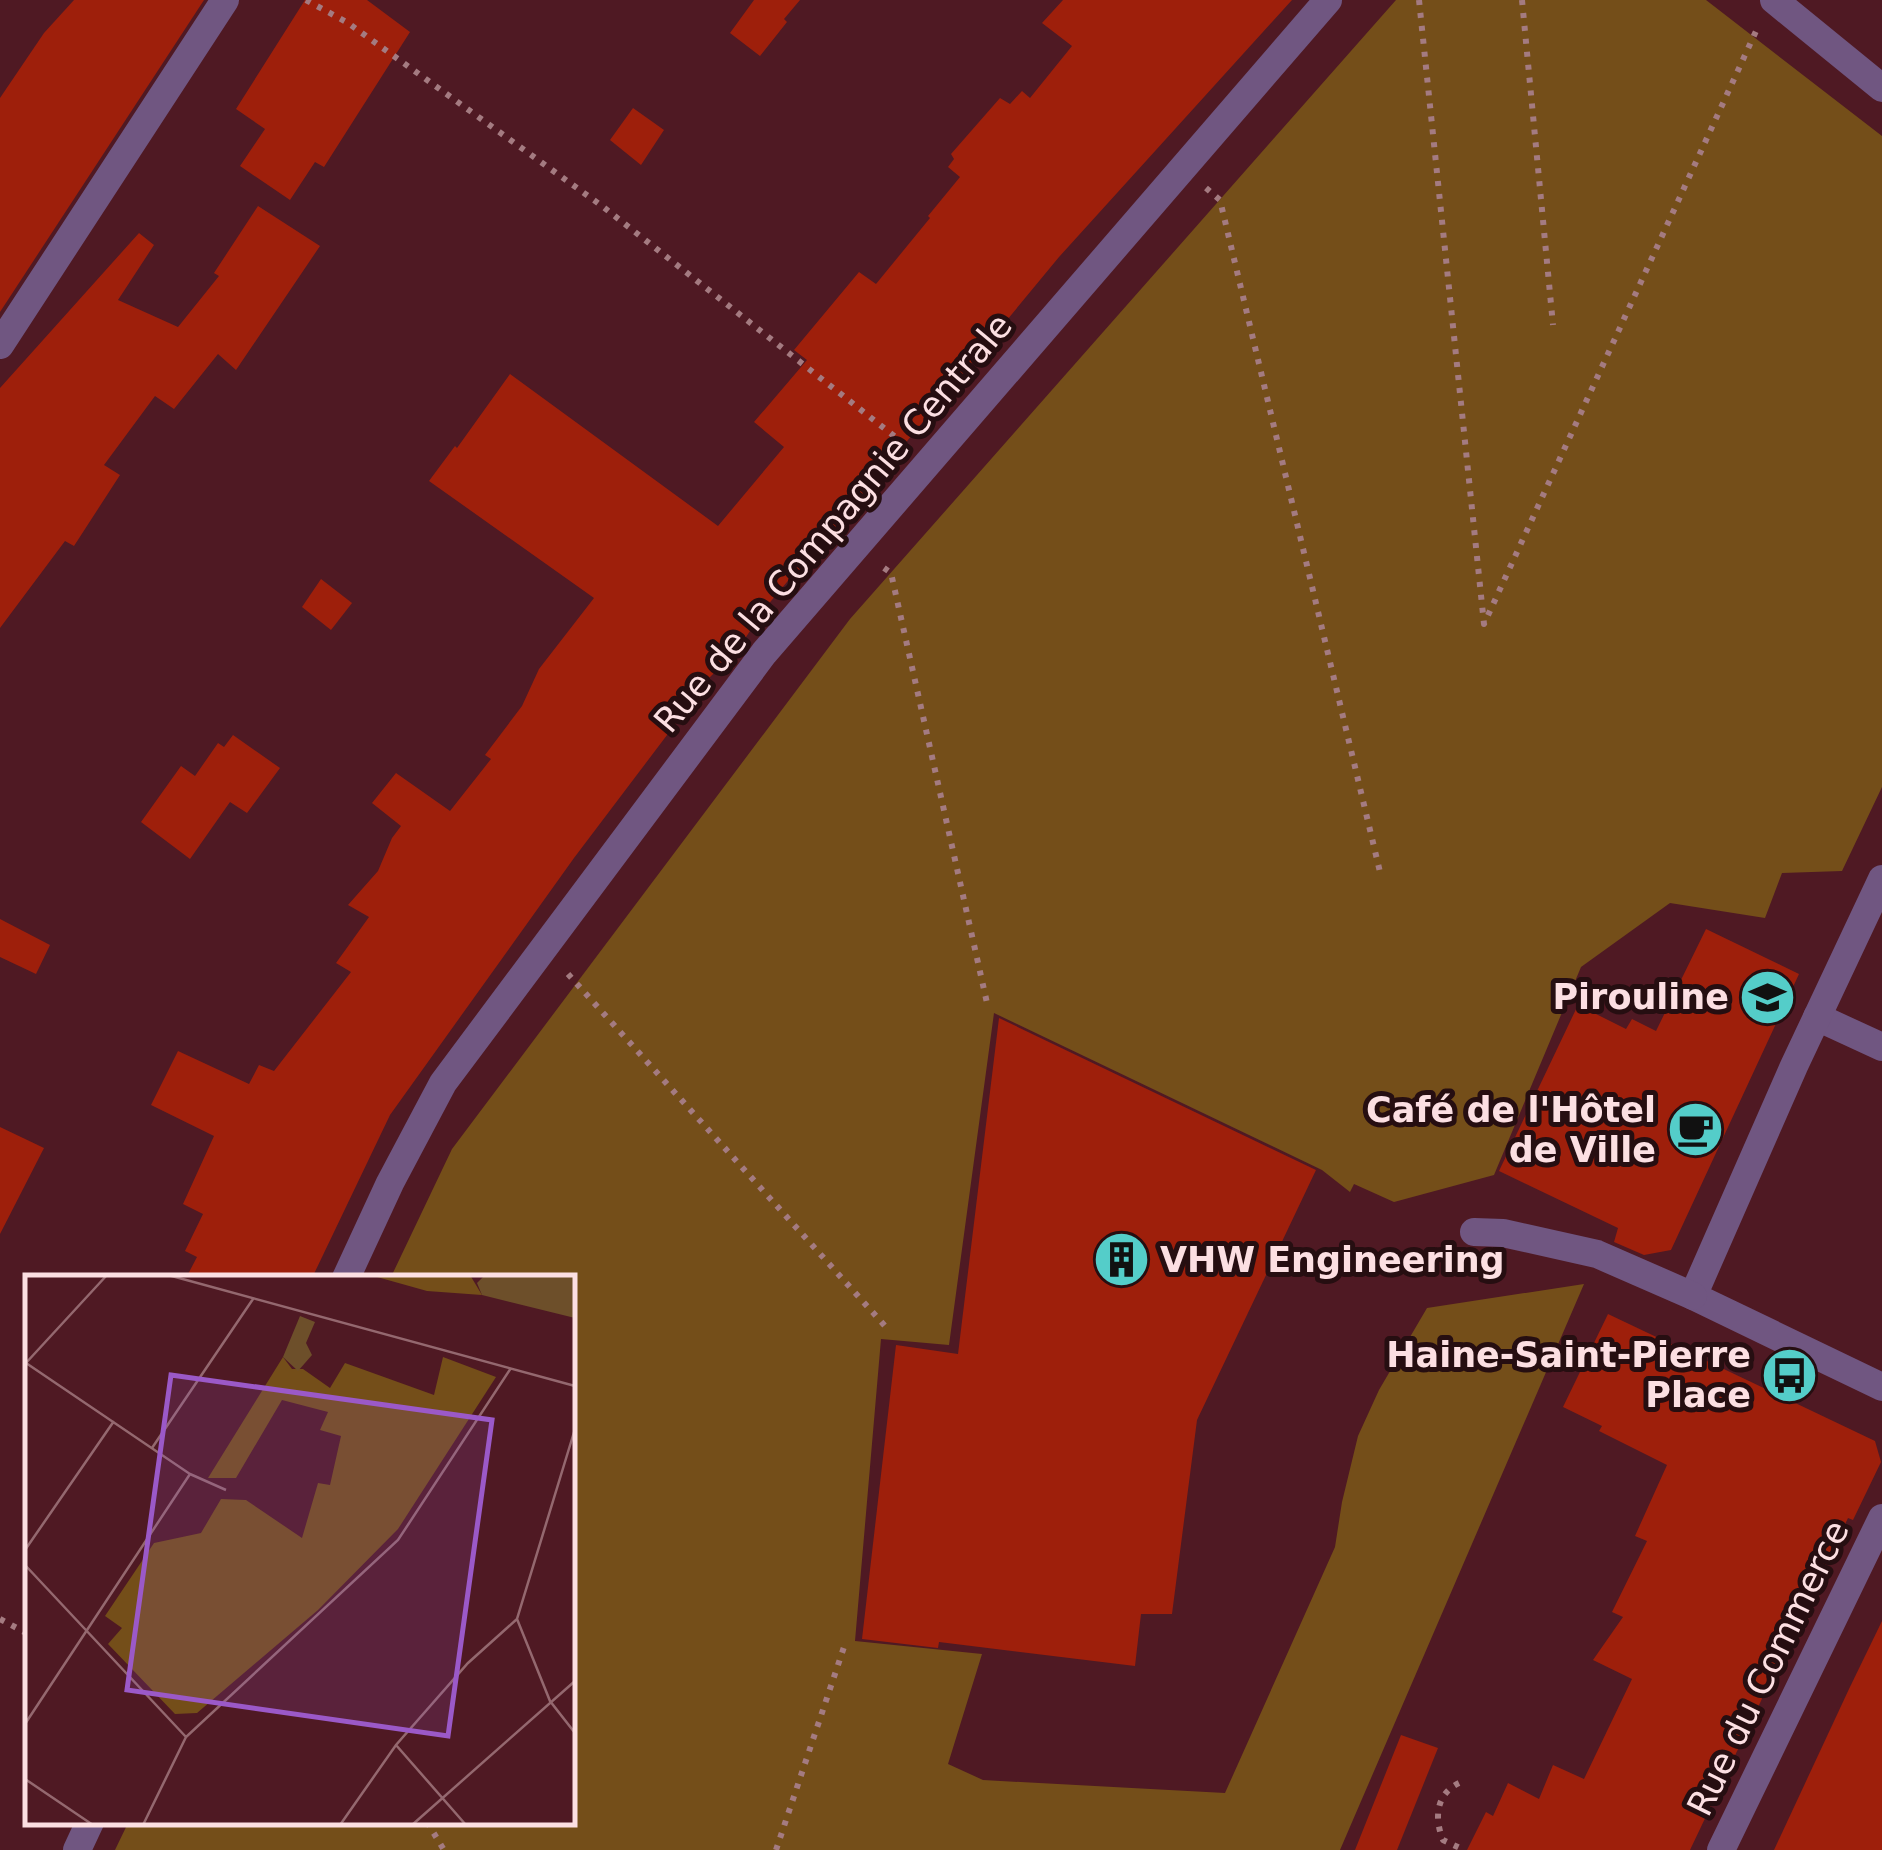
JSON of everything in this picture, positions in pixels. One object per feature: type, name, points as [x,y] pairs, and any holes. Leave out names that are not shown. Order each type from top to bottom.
[{"type":"street","points":[[0,344],[224,0]]},
{"type":"street","name":"Rue de la Compagnie Centrale","points":[[347,1275],[443,1083],[764,653],[1328,0]]},
{"type":"street","points":[[1774,0],[1882,88]]},
{"type":"street","points":[[1693,1296],[1882,880]]},
{"type":"street","points":[[1817,1017],[1882,1047]]},
{"type":"street","points":[[1474,1232],[1502,1233],[1598,1254],[1882,1387]]},
{"type":"street","name":"Rue du Commerce","points":[[1721,1850],[1882,1518]]},
{"type":"street","points":[[78,1850],[89,1825]]},
{"type":"path","points":[[306,0],[348,23],[602,206],[928,462]]},
{"type":"path","points":[[1419,0],[1484,624],[1759,25]]},
{"type":"path","points":[[1522,0],[1552,326]]},
{"type":"path","points":[[1184,167],[1220,200],[1380,872]]},
{"type":"path","points":[[857,547],[891,574],[987,1003]]},
{"type":"path","points":[[540,952],[577,982],[885,1326]]},
{"type":"path","points":[[0,1619],[25,1632]]},
{"type":"path","points":[[776,1850],[844,1647]]},
{"type":"path","points":[[1459,1783],[1448,1788],[1439,1802],[1439,1829],[1443,1840],[1464,1850]]},
{"type":"path","points":[[429,1825],[444,1850]]},
{"type":"shaded area","points":[[1396,0],[1706,0],[1882,136],[1882,787],[1842,871],[1782,873],[1765,918],[1670,903],[1581,967],[1494,1175],[1394,1202],[1354,1184],[1350,1192],[1322,1170],[994,1013],[949,1345],[881,1339],[855,1641],[982,1654],[948,1764],[983,1780],[1225,1793],[1335,1547],[1358,1436],[1379,1390],[1427,1308],[1584,1284],[1340,1850],[115,1850],[127,1825],[575,1825],[575,1275],[392,1275],[452,1149],[850,619]]},
{"type":"building","points":[[74,0],[204,0],[0,312],[0,98],[44,33]]},
{"type":"building","points":[[305,0],[367,0],[410,32],[324,167],[315,162],[290,200],[240,166],[265,129],[236,109]]},
{"type":"building","points":[[754,0],[800,0],[760,56],[730,33]]},
{"type":"building","points":[[1063,0],[1292,0],[1059,257],[766,607],[736,652],[684,702],[689,706],[574,858],[390,1115],[313,1275],[188,1275],[197,1257],[185,1251],[203,1214],[183,1204],[214,1136],[151,1105],[178,1051],[249,1084],[259,1065],[274,1071],[351,972],[336,963],[369,917],[348,905],[378,871],[401,826],[372,803],[396,773],[450,811],[491,759],[485,755],[522,706],[539,669],[594,598],[429,481],[510,374],[718,526],[784,447],[754,422],[807,360],[794,350],[859,272],[876,284],[930,218],[960,177],[948,167],[954,159],[951,154],[1000,98],[1010,104],[1022,91],[1030,98],[1072,46],[1042,23]]},
{"type":"building","points":[[633,108],[664,130],[641,165],[610,140]]},
{"type":"building","points":[[258,206],[320,246],[236,370],[218,354],[174,409],[155,396],[104,465],[120,475],[74,546],[65,541],[0,628],[0,388],[139,233],[154,245],[118,300],[178,327],[219,276],[214,273]]},
{"type":"building","points":[[321,579],[352,603],[331,630],[302,607]]},
{"type":"building","points":[[233,735],[280,768],[247,813],[230,802],[190,859],[141,822],[181,766],[195,776],[218,743],[224,747]]},
{"type":"building","points":[[0,919],[50,945],[36,974],[0,957]]},
{"type":"building","points":[[1706,929],[1799,974],[1671,1250],[1644,1255],[1614,1242],[1618,1228],[1499,1171],[1578,1005],[1626,1029],[1632,1019],[1656,1031]]},
{"type":"building","name":"VHW Engineering","points":[[999,1018],[1316,1170],[1197,1420],[1172,1614],[1141,1614],[1135,1666],[939,1642],[938,1648],[862,1639],[896,1345],[958,1354]]},
{"type":"building","points":[[0,1127],[44,1148],[0,1234]]},
{"type":"building","points":[[1608,1314],[1875,1441],[1881,1462],[1853,1520],[1848,1518],[1690,1850],[1467,1850],[1486,1812],[1493,1816],[1508,1783],[1539,1799],[1553,1765],[1584,1779],[1632,1679],[1593,1660],[1623,1617],[1612,1612],[1647,1541],[1635,1536],[1667,1465],[1599,1431],[1602,1426],[1563,1407]]},
{"type":"building","points":[[1882,1621],[1882,1850],[1774,1850],[1849,1689]]},
{"type":"building","points":[[1401,1735],[1438,1748],[1397,1850],[1355,1850]]},
{"type":"place","name":"Pirouline","points":[[1768,997]]},
{"type":"place","name":"Café de l'Hôtel de Ville","points":[[1695,1130]]},
{"type":"place","name":"VHW Engineering","points":[[1121,1260]]},
{"type":"place","name":"Haine-Saint-Pierre Place","points":[[1790,1375]]}]
